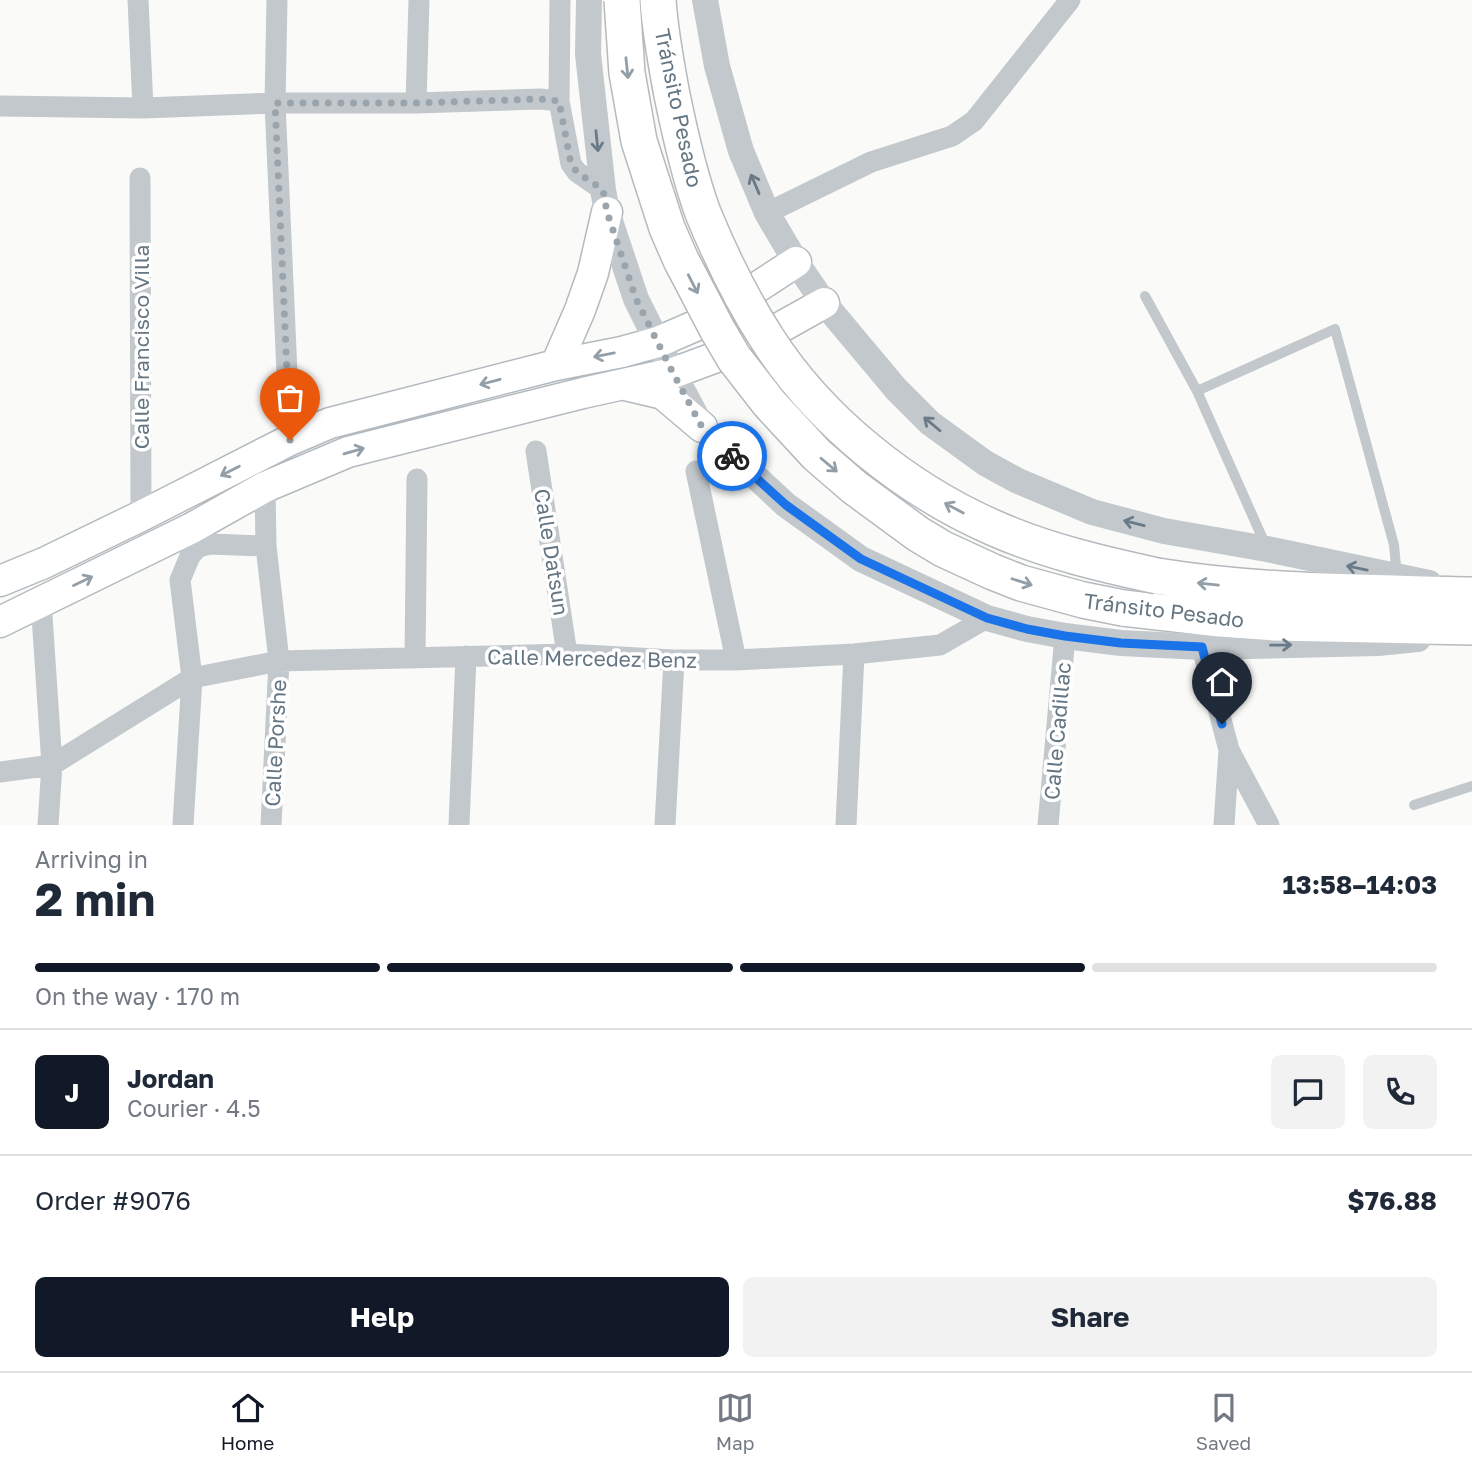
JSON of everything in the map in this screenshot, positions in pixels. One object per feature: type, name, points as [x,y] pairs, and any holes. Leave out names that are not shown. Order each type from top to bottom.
[{"type":"main road","name":"Tránsito Pesado","points":[[622,0],[627,73],[639,141],[667,228],[681,260],[734,358],[769,403],[817,455],[854,487],[918,534],[943,548],[1021,583],[1083,600],[1175,615],[1248,621],[1472,627]]},
{"type":"main road","name":"Tránsito Pesado","points":[[658,0],[678,124],[703,211],[721,253],[770,343],[817,402],[876,456],[934,498],[967,515],[995,528],[1092,561],[1196,583],[1286,591],[1472,594]]},
{"type":"main road","points":[[556,365],[593,273],[605,201]]},
{"type":"main road","points":[[0,581],[44,563],[290,440],[330,423],[556,365],[658,342],[704,322],[796,262]]},
{"type":"main road","points":[[0,622],[41,601],[195,538],[265,487],[348,452],[673,373],[749,345],[824,303]]},
{"type":"main road","points":[[583,393],[631,386],[663,394],[702,427]]},
{"type":"street","points":[[138,0],[143,108]]},
{"type":"street","points":[[277,0],[275,103],[290,440]]},
{"type":"street","points":[[416,103],[419,0]]},
{"type":"street","points":[[560,0],[559,101],[571,164],[605,201]]},
{"type":"street","points":[[589,0],[588,54],[605,201],[636,299],[702,427],[786,505],[861,559],[987,618],[1027,629],[1121,643],[1202,647],[1378,643],[1472,634]]},
{"type":"street","points":[[705,0],[718,66],[741,150],[767,213],[824,303],[896,389],[930,423],[985,463],[1017,481],[1092,512],[1164,531],[1267,549],[1472,594]]},
{"type":"street","points":[[767,213],[872,162],[952,136],[974,121],[1070,0]]},
{"type":"street","points":[[0,106],[143,108],[275,103],[416,103],[540,99],[559,101]]},
{"type":"street","name":"Calle Francisco Villa","points":[[140,178],[141,516]]},
{"type":"street","name":"Calle Datsun","points":[[536,450],[567,654]]},
{"type":"street","points":[[696,471],[736,660]]},
{"type":"street","points":[[415,657],[418,479]]},
{"type":"street","name":"Calle Porshe","points":[[265,487],[266,546],[279,661],[271,825]]},
{"type":"street","points":[[183,825],[192,678],[180,580],[195,538],[210,544],[266,546]]},
{"type":"street","points":[[41,601],[52,765],[48,825]]},
{"type":"street","name":"Calle Mercedez Benz","points":[[192,678],[279,661],[567,654],[674,660],[736,660],[854,654],[940,645],[987,618]]},
{"type":"street","name":"Calle Cadillac","points":[[1048,825],[1065,636]]},
{"type":"street","points":[[1202,647],[1229,750],[1269,825]]},
{"type":"street","points":[[846,825],[854,654]]},
{"type":"street","points":[[459,825],[466,656]]},
{"type":"street","points":[[665,825],[674,660]]},
{"type":"street","points":[[0,772],[52,765],[192,678]]},
{"type":"street","points":[[1224,825],[1229,750]]},
{"type":"lane","points":[[1145,296],[1197,391],[1267,549]]},
{"type":"lane","points":[[1197,391],[1335,329],[1394,545],[1397,576]]},
{"type":"lane","points":[[1414,805],[1472,786]]},
{"type":"way so far","points":[[290,440],[275,103],[416,103],[540,99],[559,101],[571,164],[577,172],[603,190],[607,212],[636,299],[702,427],[732,456]]},
{"type":"route","points":[[732,456],[786,505],[861,559],[987,618],[1065,636],[1121,643],[1202,647],[1222,724]]}]
